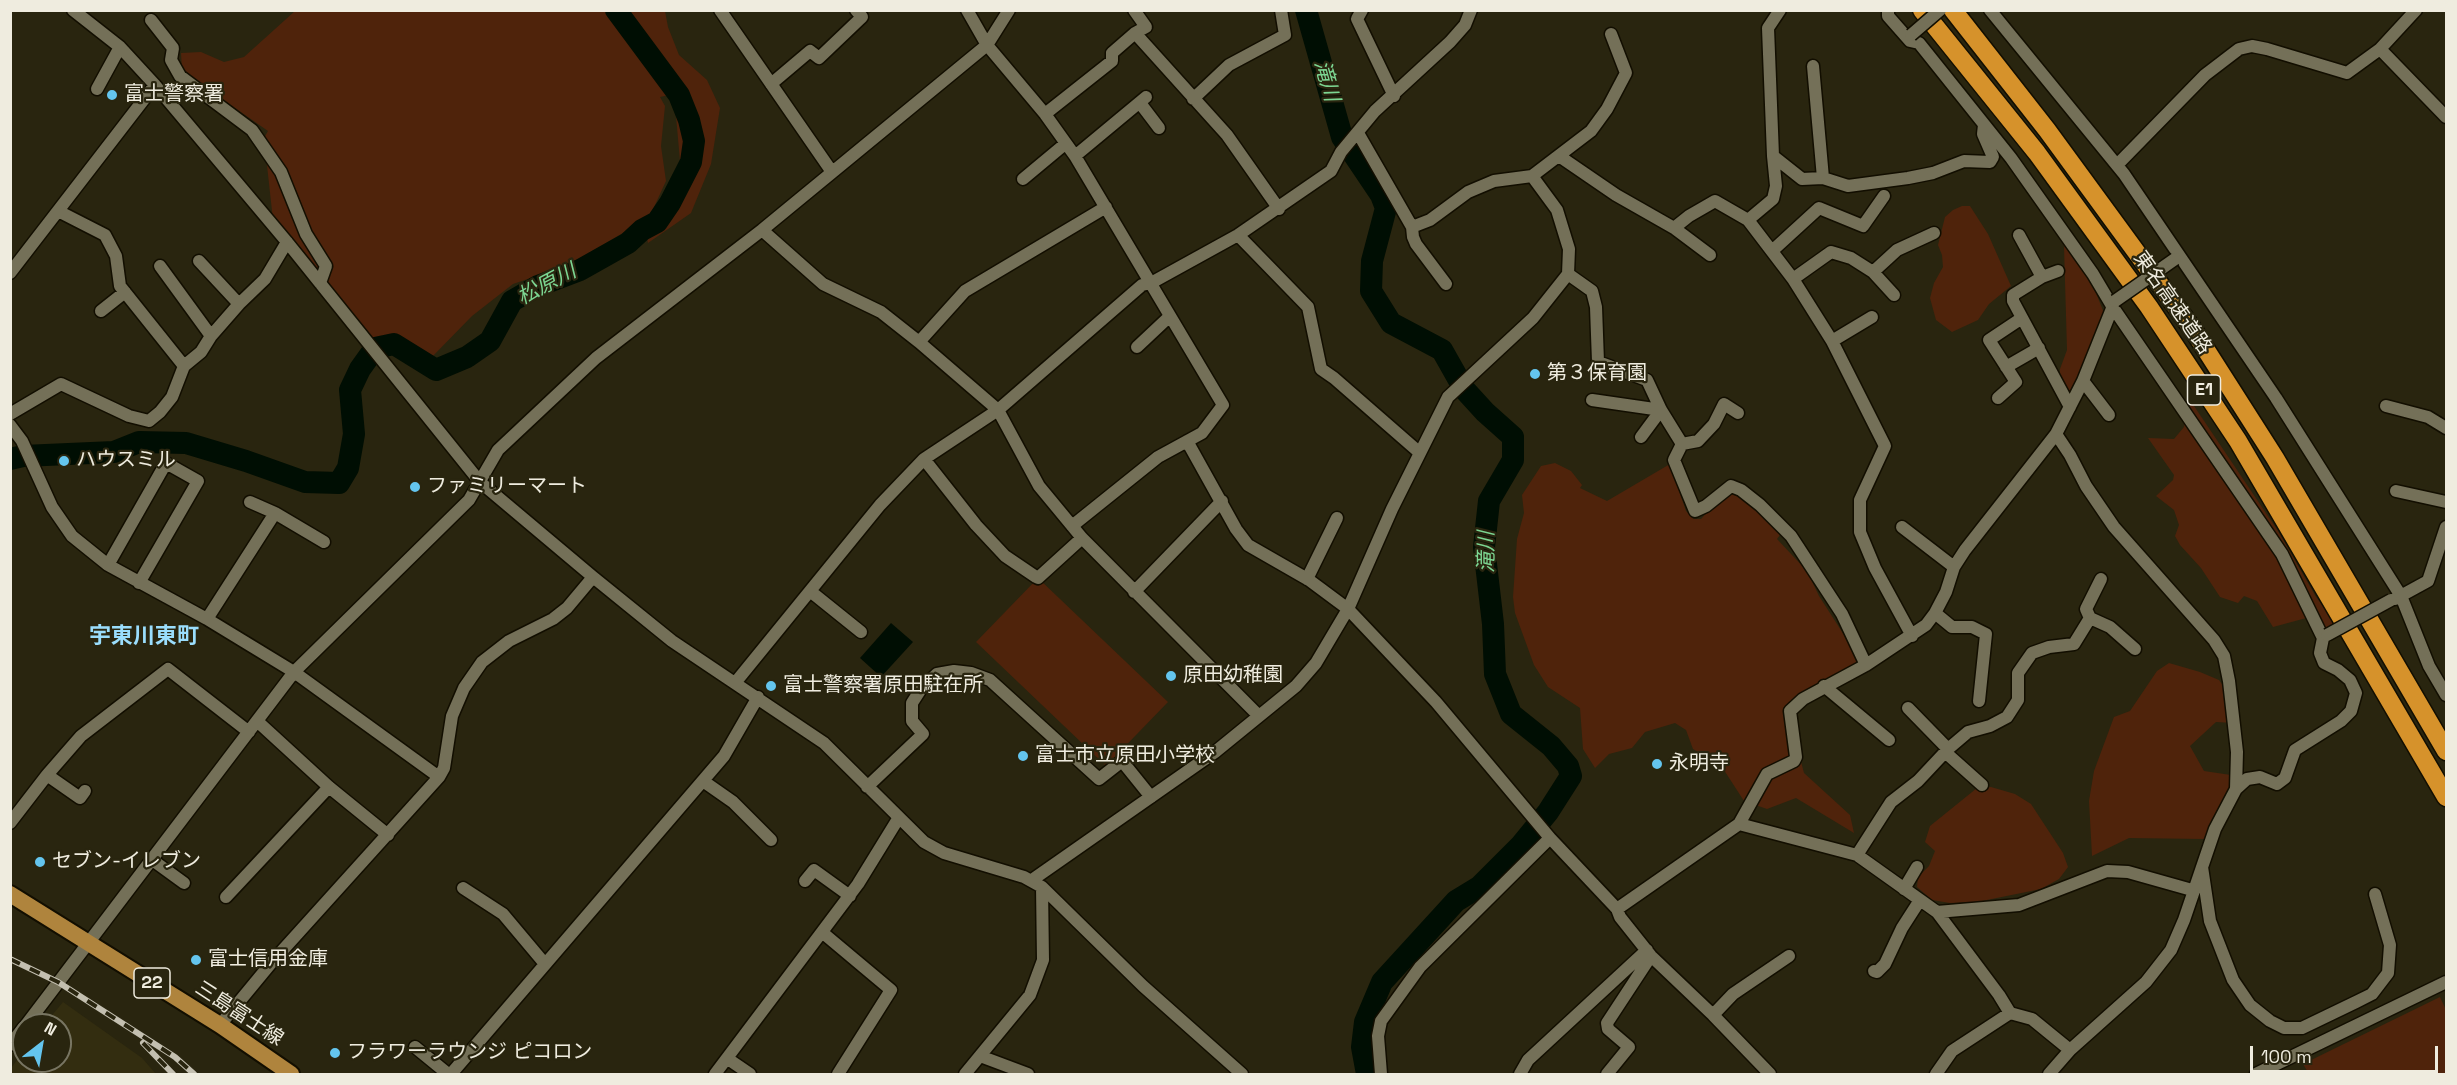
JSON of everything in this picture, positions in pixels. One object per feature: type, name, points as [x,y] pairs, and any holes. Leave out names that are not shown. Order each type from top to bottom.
[{"type":"highway","name":"東名高速道路","points":[[1922,10],[2037,153],[2162,326],[2238,441],[2446,797]]},
{"type":"highway","name":"東名高速道路","points":[[1953,10],[2047,130],[2194,331],[2275,458],[2446,751]]},
{"type":"main road","name":"三島富士線","points":[[10,894],[220,1025],[291,1074]]},
{"type":"street","points":[[73,10],[120,47],[155,85],[287,242],[480,482],[672,641],[758,696],[824,743],[898,819],[924,842],[944,853],[1037,884],[1143,986],[1242,1074]]},
{"type":"street","points":[[720,10],[832,172]]},
{"type":"street","points":[[771,84],[810,51],[819,58],[862,17],[856,10]]},
{"type":"street","points":[[967,10],[987,45],[1045,114],[1075,156],[1223,405],[1203,433],[1158,457],[1072,526]]},
{"type":"street","points":[[35,1013],[294,672],[469,500],[498,450],[596,358],[762,231],[987,45],[1009,10]]},
{"type":"street","points":[[1045,114],[1112,61],[1112,53],[1135,33],[1146,27],[1134,10]]},
{"type":"street","points":[[1193,99],[1229,65],[1285,35],[1281,10]]},
{"type":"street","points":[[1362,10],[1357,19],[1394,96]]},
{"type":"street","points":[[735,683],[880,505],[924,459],[998,410],[1142,285],[1151,283],[1238,235],[1279,209],[1331,171],[1341,152],[1375,111],[1394,96],[1450,42],[1465,25],[1471,10]]},
{"type":"street","points":[[1748,220],[1773,199],[1776,186],[1768,28],[1780,10]]},
{"type":"street","points":[[1888,10],[1888,16],[1910,41],[1919,44],[1984,125],[2114,303],[2282,554],[2325,637]]},
{"type":"street","points":[[1911,34],[1940,10]]},
{"type":"street","points":[[1990,10],[2117,165],[2178,258],[2276,398],[2396,598],[2429,666],[2446,695]]},
{"type":"street","points":[[2117,165],[2205,75],[2239,49],[2252,46],[2267,49],[2347,74],[2380,49],[2416,10]]},
{"type":"street","points":[[151,20],[173,48],[171,60],[180,76],[252,130],[281,172],[306,234],[326,266],[320,283]]},
{"type":"street","points":[[1135,33],[1227,135],[1279,209]]},
{"type":"street","points":[[1412,226],[1430,220],[1468,192],[1494,181],[1532,176],[1591,131],[1607,110],[1626,73],[1611,34]]},
{"type":"street","points":[[97,89],[120,47]]},
{"type":"street","points":[[2380,49],[2446,117]]},
{"type":"street","points":[[1813,66],[1823,178]]},
{"type":"street","points":[[10,273],[155,85]]},
{"type":"street","points":[[1075,156],[1143,100],[1159,128]]},
{"type":"street","points":[[1773,156],[1802,179],[1823,178],[1848,186],[1933,173],[1964,162],[1990,162],[1993,157],[1983,134],[1984,125]]},
{"type":"street","points":[[1358,133],[1412,226],[1416,244],[1446,284]]},
{"type":"street","points":[[1023,179],[1065,144]]},
{"type":"street","points":[[1558,156],[1616,195],[1674,228],[1710,255]]},
{"type":"street","points":[[1037,884],[1151,797],[1215,752],[1296,686],[1316,663],[1347,609],[1448,397],[1533,318],[1568,274],[1569,249],[1557,210],[1532,176]]},
{"type":"street","points":[[1772,251],[1795,227],[1806,221],[1819,208],[1863,226],[1884,196]]},
{"type":"street","points":[[1674,228],[1715,201],[1748,220],[1793,279],[1832,341],[1886,446],[1860,500],[1860,532],[1875,567],[1912,636]]},
{"type":"street","points":[[919,342],[965,291],[1106,207]]},
{"type":"street","points":[[58,211],[105,236],[116,256],[120,286],[184,366]]},
{"type":"street","points":[[762,231],[823,285],[881,312],[998,410],[1039,486],[1082,538],[1258,715]]},
{"type":"street","points":[[1873,272],[1897,250],[1934,233]]},
{"type":"street","points":[[1238,235],[1308,307],[1321,369],[1420,453]]},
{"type":"street","points":[[2019,235],[2042,277]]},
{"type":"street","points":[[10,414],[61,384],[129,416],[149,421],[172,397],[184,366],[201,352],[211,336],[239,304],[265,279],[287,242]]},
{"type":"street","points":[[1793,279],[1831,252],[1851,258],[1873,272],[1894,295]]},
{"type":"street","points":[[1617,909],[1739,824],[1767,774],[1794,762],[1796,757],[1790,711],[1803,699],[1866,665],[1926,625],[1946,591],[1954,567],[1992,513],[2056,434],[2083,381],[2114,303],[2178,258]]},
{"type":"street","points":[[200,261],[239,304]]},
{"type":"street","points":[[160,266],[211,336]]},
{"type":"street","points":[[2058,271],[2042,277],[2013,295],[2013,301],[2070,407]]},
{"type":"street","points":[[1568,274],[1592,291],[1596,307],[1598,362],[1647,380],[1660,410],[1682,444]]},
{"type":"street","points":[[101,311],[125,292]]},
{"type":"street","points":[[1137,347],[1170,316]]},
{"type":"street","points":[[1832,341],[1872,317]]},
{"type":"street","points":[[1998,398],[2016,382],[1989,340],[2022,318]]},
{"type":"street","points":[[2006,368],[2039,348]]},
{"type":"street","points":[[2083,381],[2109,415]]},
{"type":"street","points":[[1592,400],[1660,410]]},
{"type":"street","points":[[1682,444],[1698,441],[1714,424],[1724,404],[1738,413]]},
{"type":"street","points":[[2386,406],[2428,417],[2446,428]]},
{"type":"street","points":[[1641,437],[1660,410]]},
{"type":"street","points":[[10,424],[19,444],[32,463],[52,507],[72,536],[108,565],[207,619],[294,672],[439,777]]},
{"type":"street","points":[[2056,434],[2086,486],[2114,527],[2214,640],[2224,656],[2229,681],[2236,752],[2236,789]]},
{"type":"street","points":[[1187,441],[1236,529],[1248,545],[1307,579],[1347,609],[1436,702],[1550,838],[1617,909],[1620,917],[1649,953],[1770,1074]]},
{"type":"street","points":[[1682,444],[1674,460],[1695,511],[1706,506],[1731,486],[1741,490],[1760,505],[1791,536],[1842,614],[1866,665]]},
{"type":"street","points":[[924,459],[976,525],[1005,556],[1036,577],[1038,578],[1082,538]]},
{"type":"street","points":[[108,565],[166,463],[198,482],[139,583]]},
{"type":"street","points":[[2396,490],[2446,502]]},
{"type":"street","points":[[1134,592],[1222,501]]},
{"type":"street","points":[[250,502],[276,513],[324,542]]},
{"type":"street","points":[[207,619],[276,513]]},
{"type":"street","points":[[1307,579],[1337,518]]},
{"type":"street","points":[[1902,527],[1954,567]]},
{"type":"street","points":[[2053,1074],[2070,1050],[2146,982],[2171,950],[2184,920],[2192,890],[2215,829],[2236,789],[2247,779],[2260,777],[2277,784],[2284,778],[2295,750],[2334,727],[2351,711],[2356,693],[2350,680],[2338,670],[2324,663],[2320,653],[2325,637],[2428,581],[2446,527]]},
{"type":"street","points":[[220,1025],[272,962],[439,777],[444,768],[452,716],[464,688],[482,662],[509,641],[553,619],[567,608],[593,577]]},
{"type":"street","points":[[2101,579],[2085,609],[2090,618],[2110,627],[2135,649]]},
{"type":"street","points":[[810,591],[861,632]]},
{"type":"street","points":[[1935,613],[1952,627],[1971,627],[1986,634],[1979,701]]},
{"type":"street","points":[[1857,855],[1891,802],[1918,781],[1946,750],[1968,732],[1990,726],[2007,717],[2019,700],[2018,673],[2032,653],[2049,646],[2074,644],[2090,618]]},
{"type":"street","points":[[10,823],[46,776],[81,736],[168,669],[249,732]]},
{"type":"street","points":[[867,787],[923,734],[912,721],[912,703],[921,689],[938,674],[954,671],[971,673],[990,680],[1100,779],[1122,761],[1151,797]]},
{"type":"street","points":[[1824,686],[1888,740]]},
{"type":"street","points":[[415,1047],[449,1074],[724,756],[758,696]]},
{"type":"street","points":[[1908,708],[1982,785]]},
{"type":"street","points":[[257,721],[329,788],[388,835]]},
{"type":"street","points":[[46,776],[80,798],[85,791]]},
{"type":"street","points":[[703,781],[733,802],[771,840]]},
{"type":"street","points":[[226,897],[329,788]]},
{"type":"street","points":[[715,1074],[850,896],[898,819]]},
{"type":"street","points":[[1739,824],[1857,855],[1937,912],[1999,994],[2010,1013],[2032,1019],[2070,1050]]},
{"type":"street","points":[[1381,1074],[1378,1036],[1382,1021],[1420,967],[1550,838]]},
{"type":"street","points":[[151,859],[184,883]]},
{"type":"street","points":[[2202,866],[2210,921],[2233,980],[2250,1005],[2270,1021],[2284,1028],[2302,1028],[2356,1002],[2372,993],[2388,973],[2390,945],[2375,894]]},
{"type":"street","points":[[1904,889],[1917,867]]},
{"type":"street","points":[[805,881],[814,870],[850,896]]},
{"type":"street","points":[[1937,912],[2019,905],[2107,871],[2128,872],[2192,890]]},
{"type":"street","points":[[965,1074],[1030,995],[1043,960],[1037,884]]},
{"type":"street","points":[[463,888],[503,914],[545,964]]},
{"type":"street","points":[[1874,971],[1885,964],[1902,928],[1920,900]]},
{"type":"street","points":[[823,933],[891,990],[838,1074]]},
{"type":"street","points":[[1520,1074],[1528,1060],[1649,953]]},
{"type":"street","points":[[1607,1074],[1629,1047],[1608,1029],[1606,1023],[1649,953]]},
{"type":"street","points":[[1713,1015],[1733,994],[1790,956]]},
{"type":"street","points":[[2256,1074],[2446,985]]},
{"type":"street","points":[[1936,1074],[1952,1051],[2010,1013]]},
{"type":"street","points":[[980,1056],[1028,1074]]},
{"type":"street","points":[[728,1059],[750,1074]]},
{"type":"shaded area","points":[[605,10],[611,18],[612,11],[665,11],[668,27],[679,55],[707,80],[720,108],[711,164],[691,213],[648,243],[645,228],[682,183],[674,94],[660,97],[665,106],[661,146],[666,181],[649,218],[566,266],[513,284],[472,316],[431,358],[375,348],[273,220],[264,138],[268,131],[182,71],[181,53],[201,52],[224,62],[244,57],[295,11]]},
{"type":"shaded area","points":[[1962,206],[1970,206],[1988,234],[2011,286],[1989,304],[1978,320],[1952,332],[1936,320],[1930,298],[1934,283],[1943,267],[1938,245],[1945,217]]},
{"type":"shaded area","points":[[2064,246],[2086,268],[2104,313],[2077,383],[2067,394],[2060,383],[2060,369],[2067,350]]},
{"type":"shaded area","points":[[2192,403],[2278,531],[2316,597],[2334,620],[2331,627],[2324,632],[2310,617],[2273,627],[2257,601],[2244,596],[2238,603],[2220,597],[2201,568],[2180,545],[2175,536],[2179,525],[2174,510],[2156,496],[2173,480],[2174,475],[2148,438],[2174,439],[2184,427],[2185,411]]},
{"type":"shaded area","points":[[1555,463],[1571,471],[1582,485],[1580,488],[1607,501],[1670,464],[1686,511],[1694,519],[1701,519],[1731,486],[1759,505],[1780,535],[1777,539],[1807,571],[1819,596],[1862,663],[1814,690],[1793,720],[1804,773],[1850,815],[1854,833],[1796,798],[1767,809],[1744,801],[1722,767],[1693,749],[1686,730],[1675,723],[1645,732],[1632,748],[1609,754],[1595,768],[1583,749],[1580,708],[1548,687],[1534,665],[1515,613],[1513,597],[1517,539],[1524,513],[1522,495],[1541,466]]},
{"type":"shaded area","points":[[1038,578],[1168,702],[1106,766],[976,642]]},
{"type":"shaded area","points":[[891,623],[913,642],[881,677],[860,658]]},
{"type":"shaded area","points":[[2169,663],[2219,680],[2235,702],[2234,723],[2216,722],[2190,746],[2204,771],[2231,775],[2234,795],[2215,829],[2204,839],[2129,838],[2092,856],[2089,801],[2094,771],[2114,717],[2130,711],[2157,671]]},
{"type":"shaded area","points":[[1991,787],[2015,794],[2031,804],[2063,853],[2068,867],[2059,879],[2041,889],[1977,902],[1950,903],[1932,900],[1917,887],[1918,877],[1929,866],[1935,851],[1925,842],[1930,826],[1977,788]]},
{"type":"shaded area","points":[[2440,997],[2446,1010],[2446,1074],[2309,1074],[2303,1064]]},
{"type":"shaded area","points":[[63,1002],[142,1058],[156,1074],[11,1074],[12,1067],[12,1073],[72,1073],[72,1013],[54,1013]]},
{"type":"waterway","name":"松原川","points":[[10,459],[23,456],[114,452],[139,442],[186,443],[305,482],[339,483],[348,468],[354,434],[350,390],[360,369],[375,348],[394,344],[436,370],[467,357],[490,341],[512,301],[538,286],[580,270],[628,243],[642,230],[657,222],[670,203],[691,162],[694,141],[689,120],[679,95],[616,10]]},
{"type":"waterway","name":"滝川","points":[[1306,10],[1342,137],[1381,195],[1386,208],[1372,261],[1371,291],[1391,323],[1442,350],[1464,389],[1513,437],[1513,460],[1489,501],[1484,547],[1493,624],[1495,674],[1511,714],[1551,746],[1568,766],[1571,776],[1548,812],[1521,845],[1479,887],[1456,901],[1382,982],[1365,1022],[1362,1047],[1367,1074]]},
{"type":"railway","points":[[10,959],[58,982],[175,1057],[194,1074]]},
{"type":"railway","points":[[143,1043],[173,1074]]},
{"type":"place","name":"富士警察署","points":[[112,95]]},
{"type":"place","name":"第３保育園","points":[[1535,374]]},
{"type":"place","name":"ハウスミル","points":[[64,461]]},
{"type":"place","name":"ファミリーマート","points":[[415,487]]},
{"type":"place","name":"原田幼稚園","points":[[1171,676]]},
{"type":"place","name":"富士警察署原田駐在所","points":[[771,686]]},
{"type":"place","name":"富士市立原田小学校","points":[[1023,756]]},
{"type":"place","name":"永明寺","points":[[1657,764]]},
{"type":"place","name":"セブン-イレブン","points":[[40,862]]},
{"type":"place","name":"富士信用金庫","points":[[196,960]]},
{"type":"place","name":"フラワーラウンジ ピコロン","points":[[335,1053]]},
{"type":"district","name":"宇東川東町","points":[[144,637]]}]
